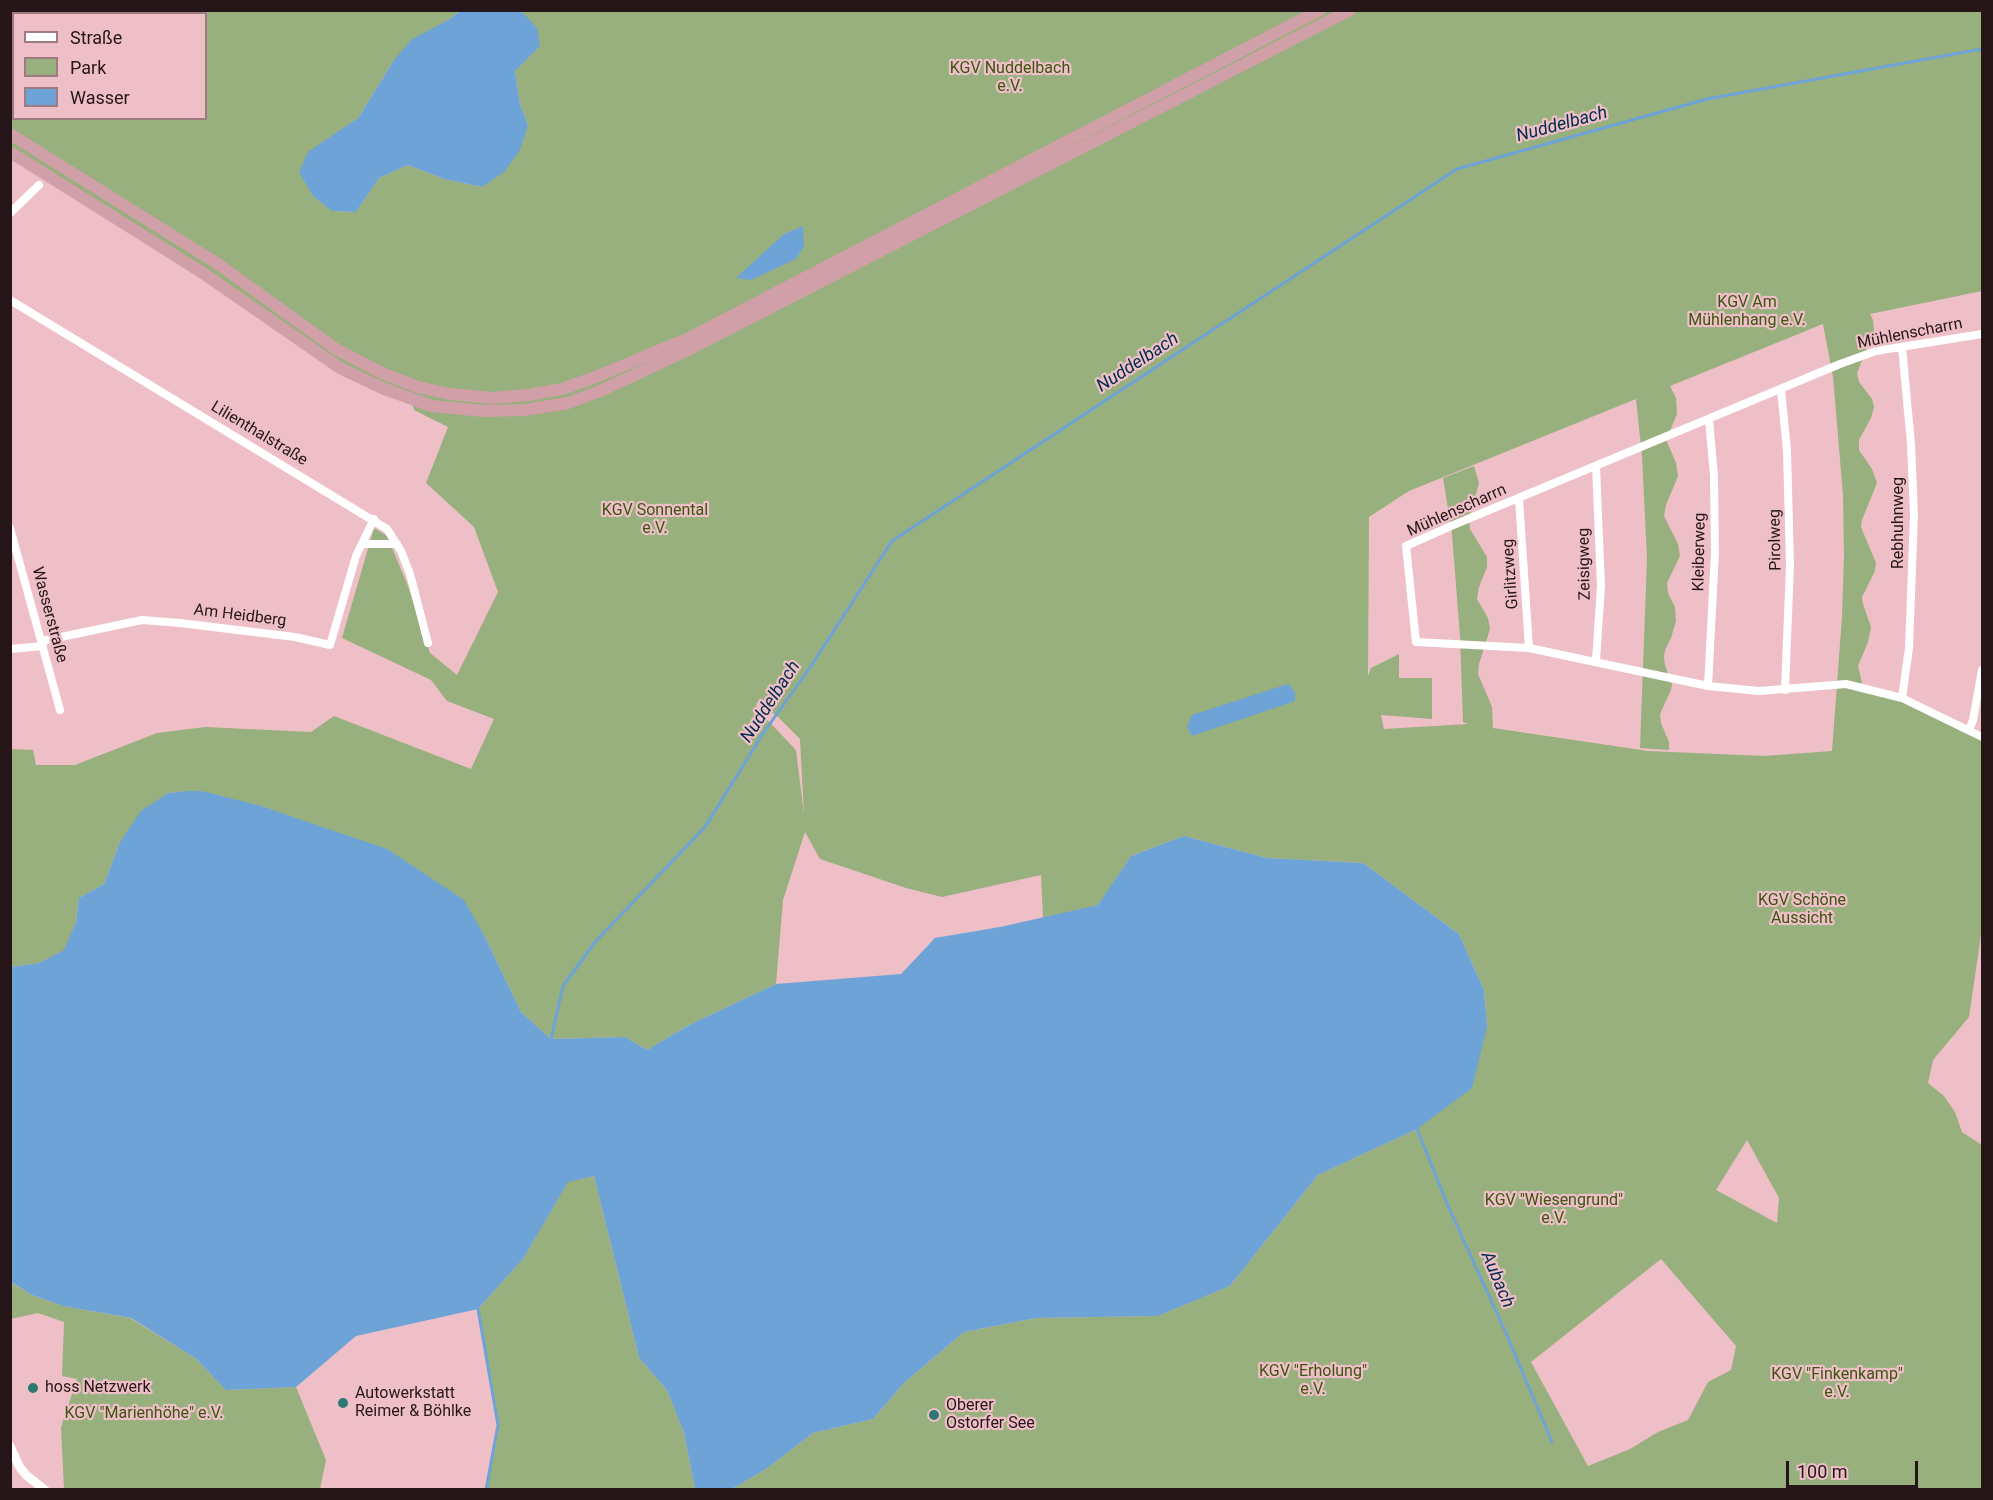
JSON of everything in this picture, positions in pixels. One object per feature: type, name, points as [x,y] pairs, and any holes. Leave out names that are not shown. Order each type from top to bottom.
[{"type":"highway","points":[[10,134],[218,264],[336,349],[382,374],[418,387],[450,394],[492,398],[528,395],[562,389],[594,378],[687,339],[1320,10]]},
{"type":"highway","points":[[10,152],[200,271],[340,369],[382,388],[432,406],[483,411],[525,410],[568,402],[600,391],[690,349],[1350,10]]},
{"type":"street","points":[[10,213],[39,185]]},
{"type":"street","name":"Lilienthalstraße","points":[[10,300],[387,529],[397,544],[410,574],[428,643]]},
{"type":"street","name":"Mühlenscharrn","points":[[1983,334],[1876,351],[1407,546],[1416,642],[1530,648],[1708,686],[1759,692],[1846,684],[1902,698],[1983,737]]},
{"type":"street","name":"Rebhuhnweg","points":[[1902,347],[1911,444],[1914,515],[1909,648],[1902,698]]},
{"type":"street","name":"Pirolweg","points":[[1781,390],[1787,450],[1790,566],[1785,690]]},
{"type":"street","name":"Kleiberweg","points":[[1708,686],[1715,552],[1714,476],[1709,419]]},
{"type":"street","name":"Zeisigweg","points":[[1596,466],[1601,586],[1596,661]]},
{"type":"street","name":"Girlitzweg","points":[[1519,499],[1530,648]]},
{"type":"street","name":"Am Heidberg","points":[[10,649],[142,620],[180,622],[295,637],[330,645],[356,556],[374,519]]},
{"type":"street","name":"Wasserstraße","points":[[10,528],[60,710]]},
{"type":"street","points":[[362,544],[397,544]]},
{"type":"street","points":[[1969,730],[1983,670]]},
{"type":"street","points":[[10,1446],[26,1475],[45,1490]]},
{"type":"green space","points":[[11,11],[460,11],[394,60],[358,118],[335,135],[332,211],[356,212],[379,178],[408,165],[444,179],[482,187],[528,125],[520,104],[515,71],[523,13],[517,11],[1982,11],[1982,291],[1870,314],[1874,331],[1857,373],[1859,382],[1872,399],[1874,407],[1871,418],[1859,440],[1859,450],[1872,469],[1877,483],[1861,527],[1876,563],[1875,571],[1862,597],[1871,627],[1868,642],[1858,666],[1863,688],[1902,698],[1982,737],[1982,935],[1969,1017],[1933,1060],[1928,1083],[1944,1096],[1955,1112],[1962,1132],[1982,1145],[1982,1489],[732,1489],[766,1469],[813,1433],[873,1419],[904,1383],[964,1332],[1036,1318],[1158,1316],[1230,1286],[1318,1175],[1417,1129],[1487,1027],[1484,990],[1459,934],[1363,863],[1267,858],[1184,836],[1131,856],[1099,905],[1043,918],[1041,875],[942,897],[906,888],[820,859],[805,832],[783,900],[776,984],[691,1024],[647,1050],[625,1037],[551,1039],[521,1012],[485,937],[202,791],[168,793],[120,842],[104,884],[79,898],[76,922],[65,950],[39,963],[11,967],[10,749],[33,750],[36,765],[75,765],[157,733],[205,727],[311,732],[334,716],[471,769],[494,719],[447,701],[431,680],[342,638],[374,528],[387,536],[408,586],[430,653],[457,675],[498,592],[474,527],[426,483],[448,427],[414,410],[412,403],[379,392],[11,158]],"holes":[[[1823,324],[1833,377],[1843,495],[1842,617],[1832,751],[1764,756],[1648,751],[1493,728],[1492,707],[1478,674],[1490,629],[1488,618],[1477,599],[1487,567],[1487,557],[1470,529],[1469,519],[1479,483],[1474,466],[1443,478],[1452,534],[1460,636],[1463,722],[1468,724],[1384,729],[1381,715],[1432,719],[1432,678],[1399,678],[1399,654],[1371,668],[1368,676],[1369,517],[1409,491],[1636,399],[1642,456],[1647,558],[1640,748],[1669,750],[1669,742],[1661,723],[1660,714],[1671,690],[1672,684],[1664,657],[1676,621],[1675,607],[1668,593],[1667,583],[1680,556],[1678,544],[1664,516],[1678,476],[1676,463],[1667,442],[1677,414],[1676,398],[1670,386]],[[757,702],[777,716],[800,739],[804,815],[796,750],[756,708]],[[1747,1140],[1779,1198],[1777,1223],[1716,1190]],[[1661,1259],[1736,1346],[1731,1370],[1708,1382],[1688,1420],[1658,1432],[1630,1449],[1588,1466],[1531,1362]]]},
{"type":"green space","points":[[594,1176],[639,1358],[667,1390],[684,1433],[695,1489],[486,1489],[498,1425],[478,1309],[523,1259],[568,1181]]},
{"type":"green space","name":"KGV \"Marienhöhe\" e.V.","points":[[10,1282],[32,1295],[63,1306],[130,1318],[195,1358],[226,1390],[296,1387],[326,1460],[320,1489],[64,1489],[61,1427],[77,1379],[62,1376],[64,1322],[38,1313],[11,1319]]},
{"type":"water","points":[[460,11],[517,11],[523,13],[537,28],[540,46],[515,71],[520,104],[528,125],[520,150],[504,172],[482,187],[444,179],[408,165],[379,178],[356,212],[332,211],[313,196],[299,172],[308,152],[358,118],[394,60],[411,40]]},
{"type":"water","points":[[803,226],[804,246],[796,259],[751,280],[736,278],[784,234]]},
{"type":"water","points":[[1288,684],[1295,692],[1295,701],[1192,736],[1187,727],[1192,715]]},
{"type":"water","name":"Oberer Ostorfer See","points":[[202,791],[261,806],[387,849],[464,900],[485,937],[521,1012],[551,1039],[625,1037],[647,1050],[691,1024],[776,984],[901,974],[935,938],[1000,927],[1098,905],[1131,856],[1184,836],[1267,858],[1363,863],[1459,934],[1484,990],[1487,1027],[1472,1088],[1417,1129],[1318,1175],[1230,1286],[1158,1316],[1036,1318],[964,1332],[904,1383],[873,1419],[813,1433],[766,1469],[732,1489],[695,1489],[684,1433],[667,1390],[639,1358],[594,1176],[568,1182],[523,1259],[478,1309],[356,1336],[296,1387],[226,1390],[195,1358],[131,1318],[63,1306],[32,1295],[11,1282],[11,967],[39,963],[64,950],[76,922],[79,898],[104,884],[120,842],[141,811],[168,793]]},
{"type":"waterway","name":"Nuddelbach","points":[[551,1039],[563,986],[595,942],[705,827],[764,732],[811,666],[892,541],[1457,169],[1707,99],[1982,49]]},
{"type":"waterway","name":"Aubach","points":[[1417,1129],[1448,1206],[1506,1333],[1552,1442]]},
{"type":"waterway","points":[[478,1309],[498,1425],[486,1490]]},
{"type":"railway","points":[[10,1483],[13,1490]]},
{"type":"place","name":"hoss Netzwerk","points":[[33,1388]]},
{"type":"place","name":"Autowerkstatt Reimer & Böhlke","points":[[343,1403]]},
{"type":"place","name":"Oberer Ostorfer See","points":[[934,1415]]},
{"type":"park label","name":"KGV Nuddelbach e.V.","points":[[1010,78]]},
{"type":"park label","name":"KGV Am Mühlenhang e.V.","points":[[1747,312]]},
{"type":"park label","name":"KGV Sonnental e.V.","points":[[655,520]]},
{"type":"park label","name":"KGV Schöne Aussicht","points":[[1802,910]]},
{"type":"park label","name":"KGV \"Wiesengrund\" e.V.","points":[[1554,1210]]},
{"type":"park label","name":"KGV \"Erholung\" e.V.","points":[[1313,1381]]},
{"type":"park label","name":"KGV \"Finkenkamp\" e.V.","points":[[1837,1384]]}]
